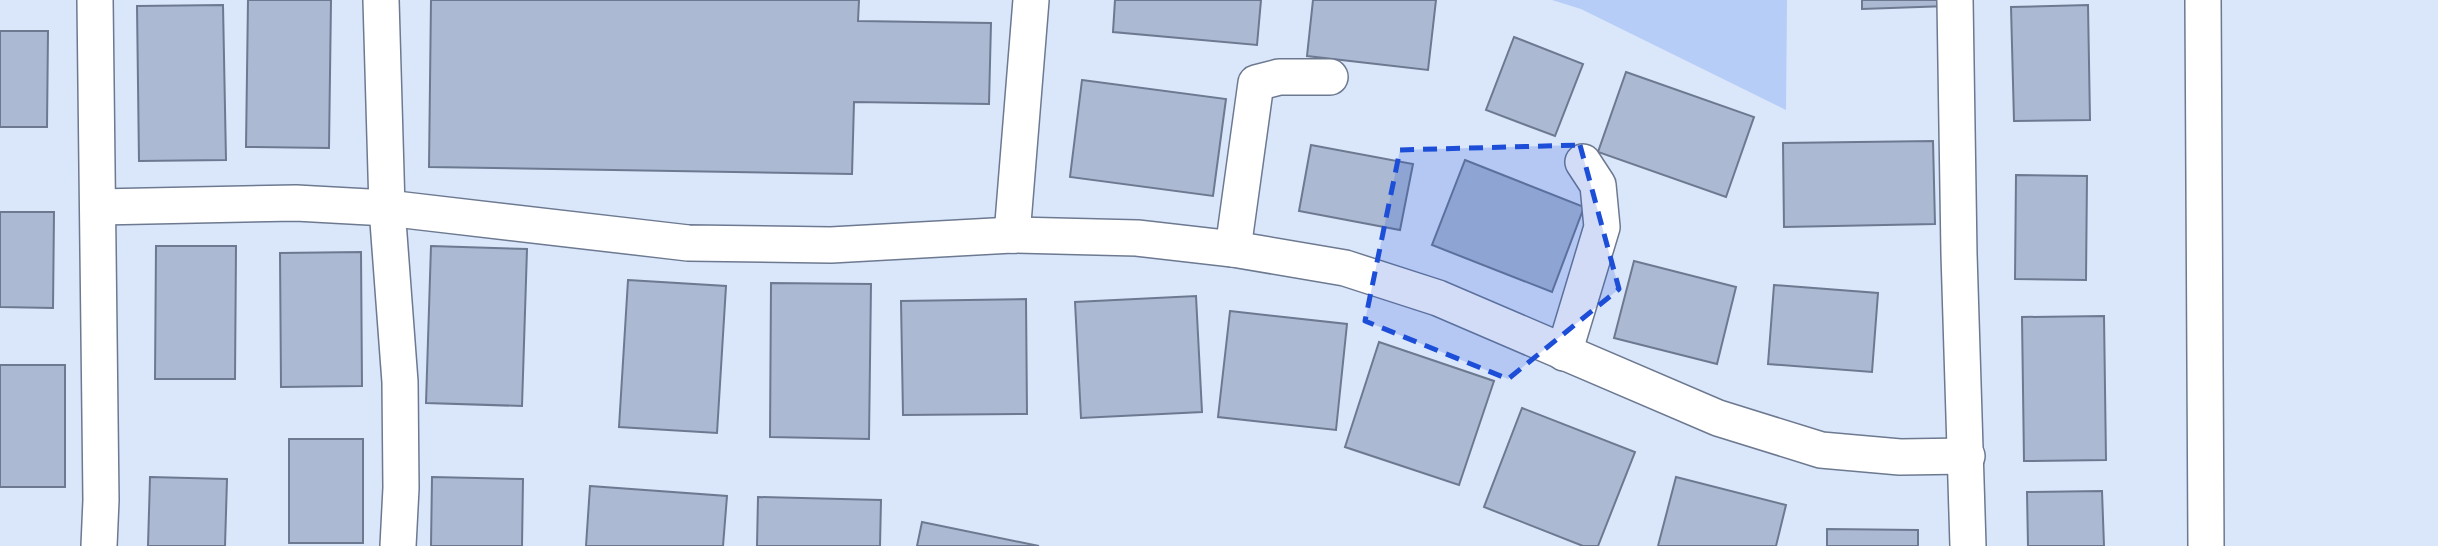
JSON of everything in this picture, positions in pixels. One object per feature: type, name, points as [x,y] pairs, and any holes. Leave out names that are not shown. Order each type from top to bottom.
[{"type":"street","points":[[95,0],[99,207],[99,546]]},
{"type":"street","points":[[382,0],[387,208],[400,382],[401,488],[398,546]]},
{"type":"street","points":[[1012,235],[1031,0]]},
{"type":"street","points":[[1955,0],[1968,546]]},
{"type":"street","points":[[2203,0],[2206,546]]},
{"type":"street","points":[[1233,248],[1256,83],[1279,77],[1330,77]]},
{"type":"street","points":[[1564,354],[1602,228],[1598,185],[1583,162]]},
{"type":"street","points":[[99,207],[296,203],[387,208],[688,243],[831,245],[1012,235],[1137,238],[1233,248],[1345,268],[1438,298],[1718,418],[1821,450],[1899,457],[1967,456]]},
{"type":"highlighted area","points":[[1580,145],[1619,289],[1508,379],[1365,321],[1400,150]]},
{"type":"shaded area","points":[[1552,0],[1787,0],[1786,110],[1581,9]]},
{"type":"building","points":[[248,0],[331,0],[329,148],[246,147]]},
{"type":"building","points":[[431,0],[859,0],[858,21],[991,23],[989,104],[854,102],[852,174],[429,167]]},
{"type":"building","points":[[1115,0],[1261,0],[1257,45],[1113,32]]},
{"type":"building","points":[[1313,0],[1436,0],[1428,70],[1307,56]]},
{"type":"building","points":[[1862,0],[1948,0],[1948,6],[1862,9]]},
{"type":"building","points":[[223,5],[226,160],[139,161],[137,6]]},
{"type":"building","points":[[2088,5],[2090,120],[2014,121],[2011,7]]},
{"type":"building","points":[[0,31],[48,31],[47,127],[0,127]]},
{"type":"building","points":[[1514,37],[1583,64],[1555,136],[1486,110]]},
{"type":"building","points":[[1626,72],[1754,117],[1726,197],[1598,152]]},
{"type":"building","points":[[1082,80],[1226,99],[1213,196],[1070,177]]},
{"type":"building","points":[[1933,141],[1935,224],[1784,227],[1783,143]]},
{"type":"building","points":[[1311,145],[1413,164],[1400,230],[1299,211]]},
{"type":"building","points":[[1465,160],[1584,207],[1552,292],[1432,245]]},
{"type":"building","points":[[2016,175],[2087,176],[2086,280],[2015,279]]},
{"type":"building","points":[[0,212],[54,212],[53,308],[0,307]]},
{"type":"building","points":[[156,246],[236,246],[235,379],[155,379]]},
{"type":"building","points":[[431,246],[527,249],[522,406],[426,403]]},
{"type":"building","points":[[361,252],[362,386],[281,387],[280,253]]},
{"type":"building","points":[[1634,261],[1736,287],[1717,364],[1614,338]]},
{"type":"building","points":[[628,280],[726,286],[717,433],[619,427]]},
{"type":"building","points":[[771,283],[871,284],[869,439],[770,437]]},
{"type":"building","points":[[1774,285],[1878,293],[1872,372],[1768,364]]},
{"type":"building","points":[[1196,296],[1202,412],[1081,418],[1075,302]]},
{"type":"building","points":[[1026,299],[1027,414],[903,415],[901,301]]},
{"type":"building","points":[[1230,311],[1347,324],[1336,430],[1218,417]]},
{"type":"building","points":[[2104,316],[2106,460],[2024,461],[2022,317]]},
{"type":"building","points":[[1379,342],[1494,381],[1459,485],[1345,447]]},
{"type":"building","points":[[0,365],[65,365],[65,487],[0,487]]},
{"type":"building","points":[[1522,408],[1635,452],[1598,546],[1583,546],[1484,507]]},
{"type":"building","points":[[289,439],[363,439],[363,543],[289,543]]},
{"type":"building","points":[[150,477],[227,479],[225,546],[148,546]]},
{"type":"building","points":[[432,477],[523,479],[522,546],[431,546]]},
{"type":"building","points":[[1676,477],[1786,505],[1776,546],[1658,546]]},
{"type":"building","points":[[590,486],[727,496],[723,546],[586,546]]},
{"type":"building","points":[[2102,491],[2104,546],[2028,546],[2027,492]]},
{"type":"building","points":[[758,497],[881,500],[880,546],[757,546]]},
{"type":"building","points":[[922,522],[1039,546],[917,546]]},
{"type":"building","points":[[1827,529],[1918,530],[1918,546],[1827,546]]}]
